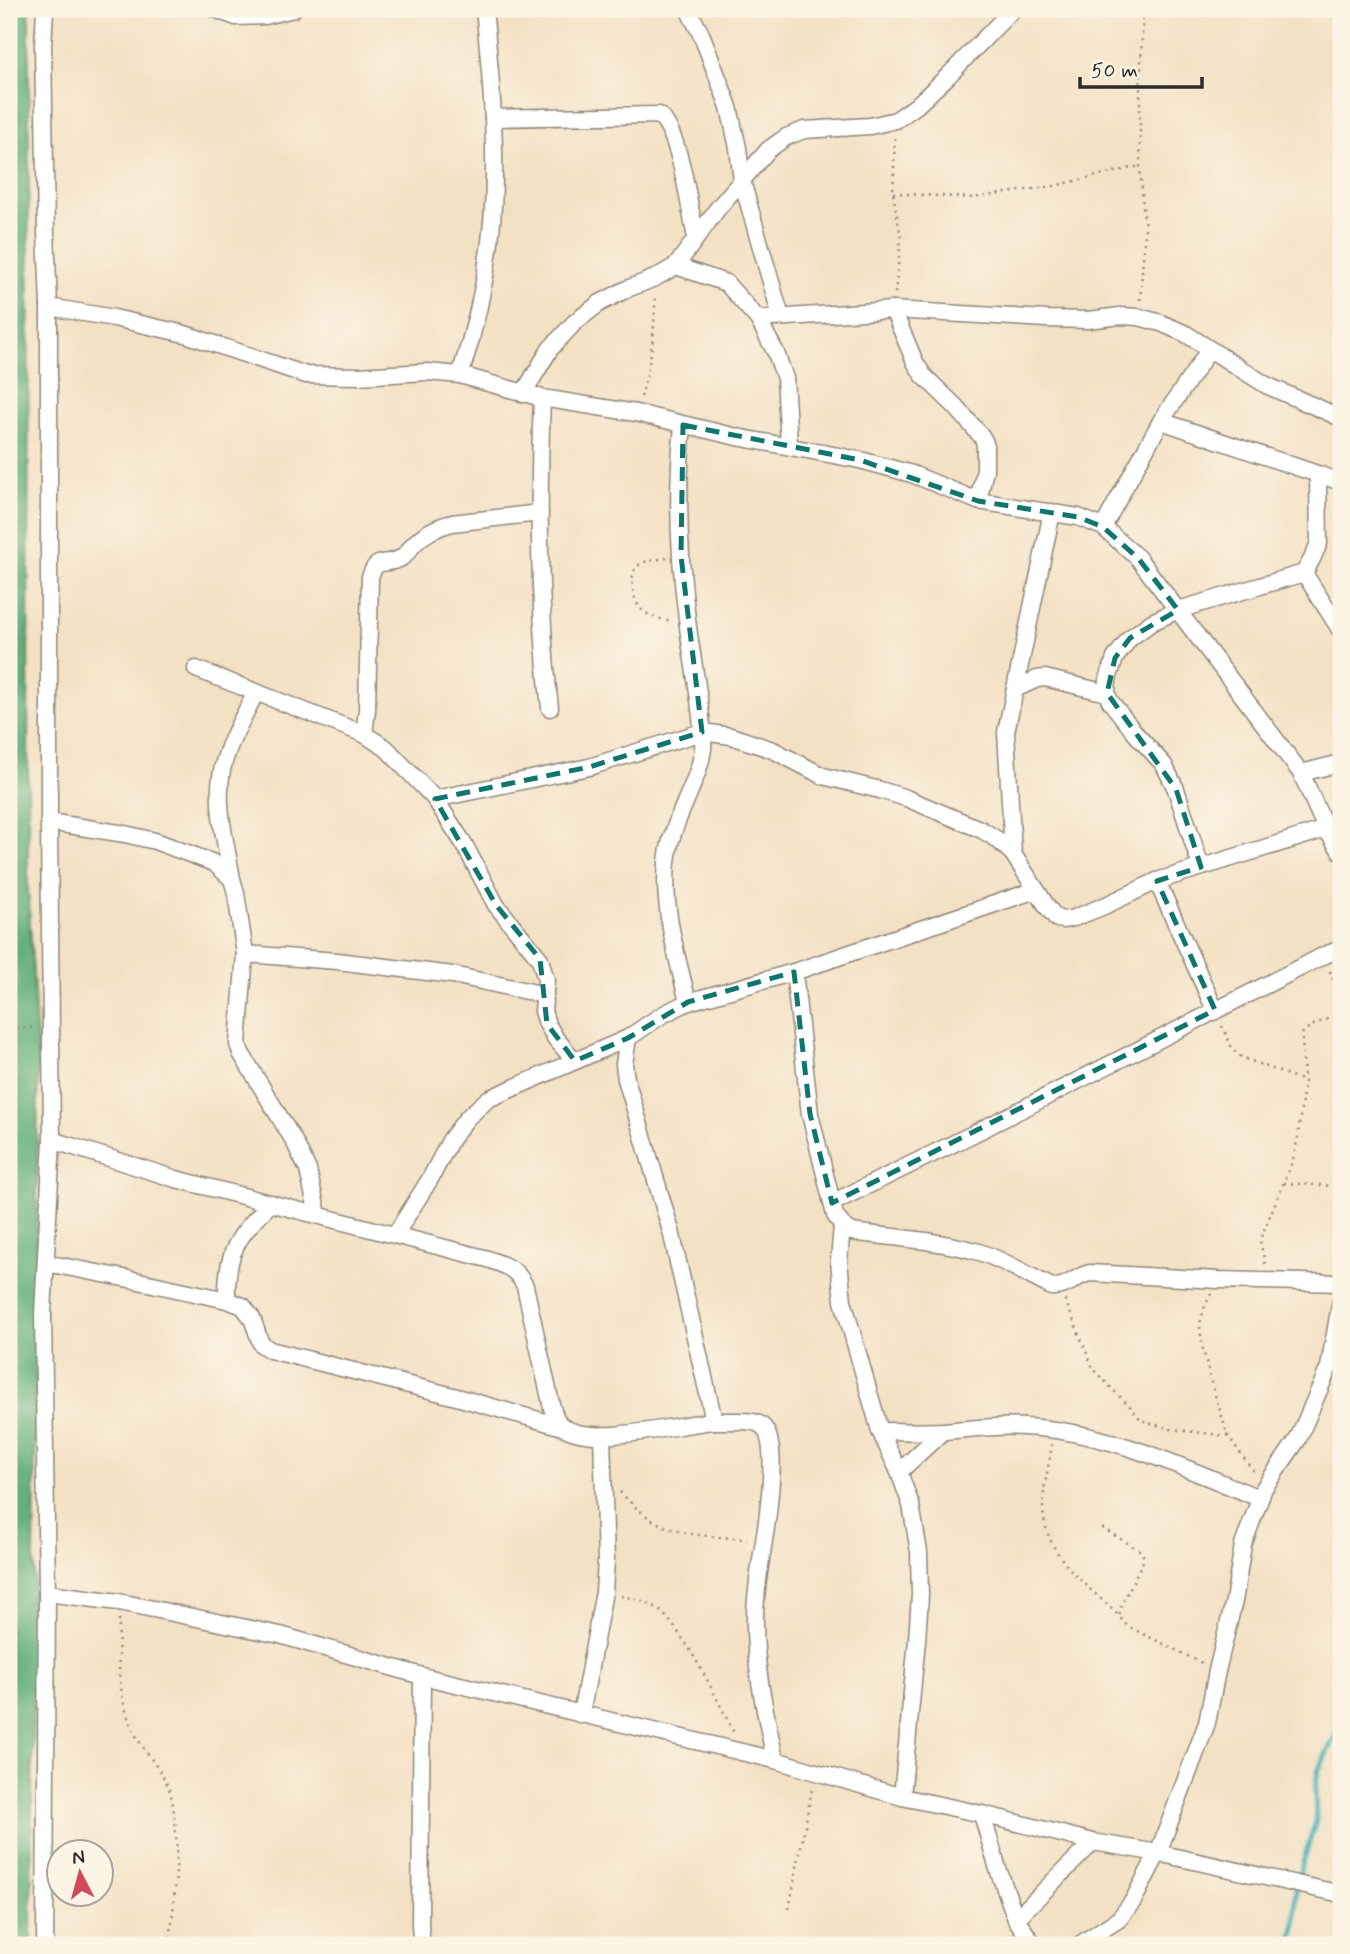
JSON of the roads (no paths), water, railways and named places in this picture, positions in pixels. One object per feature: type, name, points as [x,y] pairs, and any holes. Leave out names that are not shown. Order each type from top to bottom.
[{"type":"street","points":[[45,9],[43,46],[49,307],[49,822],[52,1026],[52,1140],[43,1314],[47,1593],[45,1945]]},
{"type":"street","points":[[215,9],[236,17],[265,16],[293,9]]},
{"type":"street","points":[[460,375],[474,332],[488,250],[494,176],[493,118],[484,9]]},
{"type":"street","points":[[688,9],[702,36],[729,107],[742,181],[780,317]]},
{"type":"street","points":[[523,394],[550,349],[575,322],[600,303],[676,266],[696,237],[768,150],[786,137],[804,130],[870,127],[896,120],[916,106],[948,76],[1013,9]]},
{"type":"street","points":[[493,118],[659,116],[666,122],[678,155],[696,237]]},
{"type":"street","points":[[676,266],[726,283],[758,320],[776,353],[785,378],[789,445]]},
{"type":"street","points":[[49,307],[184,334],[306,375],[358,376],[427,372],[460,375],[523,394],[636,413],[860,460],[912,474],[978,501],[1078,517],[1103,527],[1138,558],[1301,773],[1326,829],[1341,852]]},
{"type":"street","points":[[893,310],[923,375],[956,407],[985,443],[985,470],[978,501]]},
{"type":"street","points":[[758,320],[893,310],[1046,319],[1139,317],[1186,334],[1266,385],[1341,418]]},
{"type":"street","points":[[1103,527],[1161,421],[1209,350]]},
{"type":"street","points":[[542,398],[540,513],[544,651],[550,708]]},
{"type":"street","points":[[1161,421],[1341,482]]},
{"type":"street","points":[[683,425],[679,463],[681,556],[703,750],[670,844],[666,868],[668,908],[688,1002]]},
{"type":"street","points":[[1201,867],[1176,789],[1164,765],[1110,701],[1107,693],[1108,679],[1115,658],[1130,638],[1152,622],[1178,610],[1304,573],[1319,543],[1318,475]]},
{"type":"street","points":[[1013,854],[1006,732],[1052,512]]},
{"type":"street","points":[[364,734],[373,568],[379,563],[400,559],[429,531],[440,526],[540,513]]},
{"type":"street","points":[[1304,573],[1341,631]]},
{"type":"street","points":[[196,669],[364,734],[386,748],[435,799],[464,844],[496,905],[540,959],[546,980],[544,1011],[547,1024],[575,1061]]},
{"type":"street","points":[[1015,689],[1045,678],[1107,693]]},
{"type":"street","points":[[256,692],[223,764],[219,787],[221,817],[245,954],[238,1044],[308,1170],[318,1215]]},
{"type":"street","points":[[435,799],[589,767],[702,732],[731,736],[773,750],[823,776],[880,790],[927,806],[982,830],[1013,854],[1054,916],[1063,920],[1104,906],[1157,881],[1326,829]]},
{"type":"street","points":[[1301,773],[1341,763]]},
{"type":"street","points":[[49,822],[155,841],[214,863],[232,879]]},
{"type":"street","points":[[1157,881],[1215,1010]]},
{"type":"street","points":[[395,1235],[451,1139],[467,1118],[488,1099],[628,1038],[662,1015],[688,1002],[794,972],[1035,890]]},
{"type":"street","points":[[832,1203],[1341,949]]},
{"type":"street","points":[[245,954],[337,961],[453,975],[545,995]]},
{"type":"street","points":[[794,972],[810,1114],[835,1215],[842,1225],[852,1231],[980,1252],[1052,1287],[1070,1284],[1090,1273],[1341,1283]]},
{"type":"street","points":[[628,1038],[624,1064],[626,1079],[671,1231],[714,1421]]},
{"type":"street","points":[[52,1140],[176,1179],[488,1259],[508,1267],[519,1274],[525,1286],[552,1408],[563,1427]]},
{"type":"street","points":[[227,1300],[230,1258],[239,1238],[271,1203]]},
{"type":"street","points":[[842,1225],[839,1261],[843,1301],[880,1431],[911,1504],[919,1552],[917,1640],[902,1797]]},
{"type":"street","points":[[46,1263],[227,1300],[248,1310],[261,1344],[270,1350],[453,1396],[578,1432],[602,1436],[714,1421],[752,1421],[761,1425],[768,1433],[771,1451],[771,1489],[757,1583],[755,1619],[758,1667],[775,1760]]},
{"type":"street","points":[[1079,1945],[1119,1919],[1133,1901],[1158,1853],[1207,1723],[1234,1601],[1243,1545],[1262,1493],[1298,1439],[1329,1367],[1341,1300]]},
{"type":"street","points":[[880,1431],[943,1431],[999,1426],[1027,1427],[1100,1438],[1262,1493]]},
{"type":"street","points":[[899,1472],[943,1431]]},
{"type":"street","points":[[581,1715],[604,1592],[606,1561],[602,1436]]},
{"type":"street","points":[[47,1593],[120,1602],[280,1635],[422,1676],[775,1760],[902,1797],[1093,1842],[1158,1853],[1341,1894]]},
{"type":"street","points":[[422,1676],[420,1924],[421,1938],[425,1945]]},
{"type":"street","points":[[982,1814],[1016,1919],[1034,1945]]},
{"type":"street","points":[[1016,1919],[1093,1842]]},
{"type":"waterway","points":[[1291,1945],[1295,1926],[1296,1884],[1316,1821],[1315,1790],[1318,1771],[1341,1724]]}]
